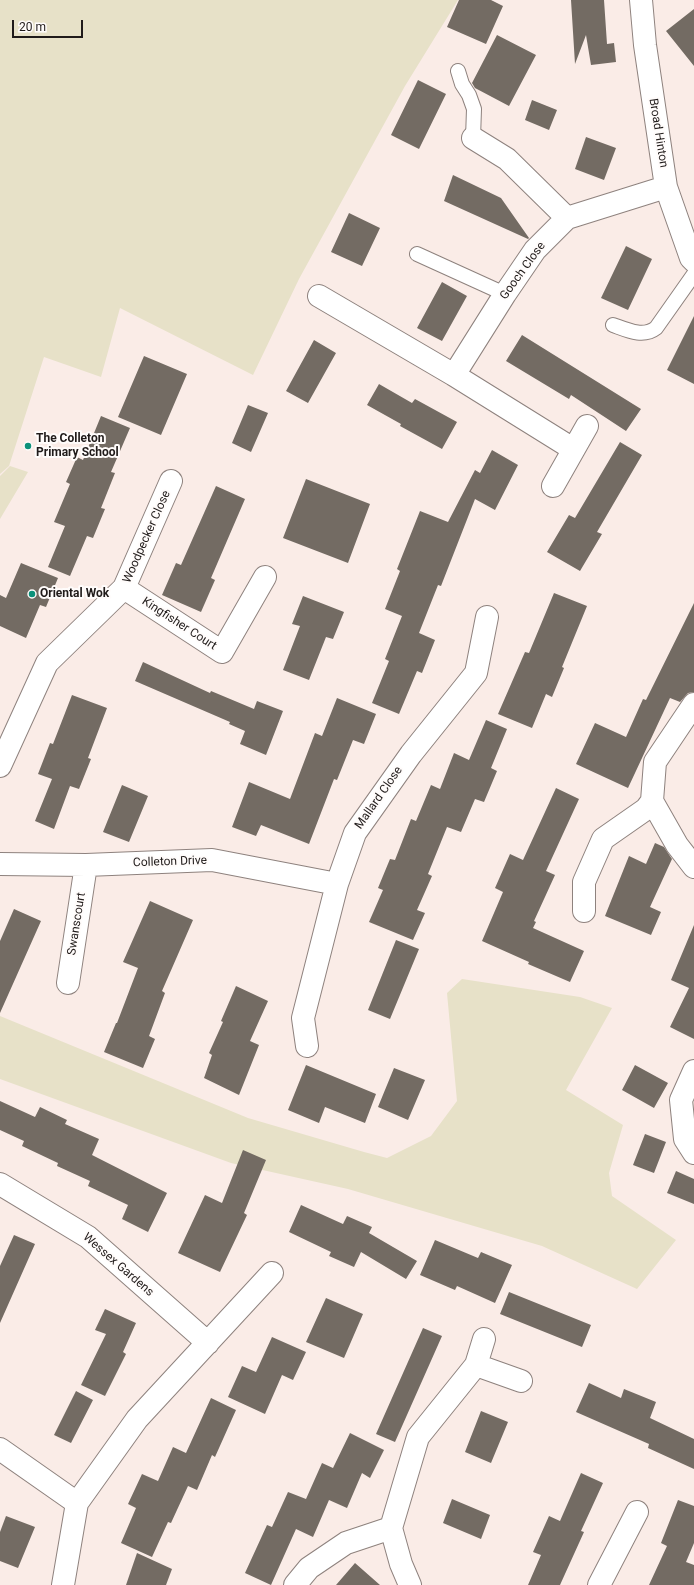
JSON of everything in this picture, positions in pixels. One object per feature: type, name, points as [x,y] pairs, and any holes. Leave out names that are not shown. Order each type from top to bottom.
[{"type":"street","name":"Broad Hinton","points":[[641,0],[645,45],[666,187],[691,258],[694,261]]},
{"type":"street","points":[[473,138],[507,159],[567,218]]},
{"type":"street","name":"Gooch Close","points":[[454,375],[505,294],[535,250],[567,218],[666,187]]},
{"type":"street","points":[[319,296],[454,375],[573,449]]},
{"type":"street","points":[[554,486],[587,426]]},
{"type":"street","name":"Woodpecker Close","points":[[0,766],[48,663],[124,588],[171,481]]},
{"type":"street","name":"Kingfisher Court","points":[[124,588],[222,652],[265,577]]},
{"type":"street","name":"Mallard Close","points":[[307,1046],[303,1018],[337,884],[355,833],[411,754],[476,673],[487,617]]},
{"type":"street","points":[[584,911],[584,882],[603,839],[646,809],[652,801],[655,762],[694,704]]},
{"type":"street","points":[[652,801],[676,845],[694,867]]},
{"type":"street","name":"Colleton Drive","points":[[0,864],[86,865],[212,860],[337,884]]},
{"type":"street","name":"Swanscourt","points":[[68,983],[86,865]]},
{"type":"street","points":[[694,1071],[681,1100],[685,1139],[694,1153]]},
{"type":"street","name":"Wessex Gardens","points":[[0,1184],[88,1237],[208,1343]]},
{"type":"street","points":[[63,1585],[77,1503],[136,1419],[272,1273]]},
{"type":"street","points":[[410,1585],[400,1564],[391,1528],[418,1437],[476,1365],[484,1339]]},
{"type":"street","points":[[476,1365],[521,1380]]},
{"type":"street","points":[[2,1454],[77,1503]]},
{"type":"street","points":[[601,1584],[637,1512]]},
{"type":"street","points":[[295,1585],[309,1568],[346,1543],[391,1528]]},
{"type":"lane","points":[[458,71],[462,84],[469,95],[474,109],[473,138]]},
{"type":"lane","points":[[417,254],[505,294]]},
{"type":"lane","points":[[613,325],[633,332],[650,332],[656,328],[694,274]]},
{"type":"shaded area","points":[[0,0],[458,0],[405,86],[299,279],[253,375],[120,308],[101,377],[44,357],[9,466],[0,474]]},
{"type":"shaded area","points":[[10,466],[28,472],[0,519],[0,476]]},
{"type":"shaded area","points":[[462,979],[580,997],[612,1008],[566,1090],[623,1125],[609,1173],[612,1196],[676,1240],[637,1289],[542,1246],[348,1189],[231,1163],[0,1079],[0,1016],[248,1118],[387,1158],[431,1136],[457,1101],[447,993]]},
{"type":"building","points":[[459,0],[491,0],[503,6],[486,44],[447,27]]},
{"type":"building","points":[[571,0],[604,0],[607,44],[614,43],[616,62],[591,65],[586,35],[575,64]]},
{"type":"building","points":[[694,9],[694,66],[666,31]]},
{"type":"building","points":[[497,35],[536,55],[509,106],[475,88],[472,83]]},
{"type":"building","points":[[418,80],[446,94],[419,149],[391,135]]},
{"type":"building","points":[[532,100],[557,110],[549,130],[525,120]]},
{"type":"building","points":[[586,137],[616,148],[604,180],[575,169]]},
{"type":"building","points":[[453,175],[501,198],[529,238],[528,239],[444,201]]},
{"type":"building","points":[[349,213],[380,228],[362,266],[331,252]]},
{"type":"building","points":[[626,246],[652,259],[628,310],[601,298]]},
{"type":"building","points":[[442,282],[467,296],[442,341],[417,328]]},
{"type":"building","points":[[694,316],[694,384],[667,370]]},
{"type":"building","points":[[522,335],[641,409],[626,431],[571,395],[569,399],[506,361]]},
{"type":"building","points":[[314,340],[336,353],[308,403],[286,391]]},
{"type":"building","points":[[144,356],[187,374],[161,435],[118,417]]},
{"type":"building","points":[[379,384],[412,403],[415,399],[457,422],[442,449],[400,426],[401,424],[367,405]]},
{"type":"building","points":[[248,405],[268,413],[251,452],[232,443]]},
{"type":"building","points":[[101,416],[130,428],[111,472],[115,473],[101,508],[105,509],[93,538],[87,536],[70,576],[48,567],[65,526],[54,522],[70,484],[66,482],[77,457],[83,460]]},
{"type":"building","points":[[620,442],[642,455],[597,532],[602,534],[580,571],[547,552],[569,515],[575,518]]},
{"type":"building","points":[[492,450],[518,465],[495,510],[475,499],[441,586],[438,585],[419,633],[435,640],[422,673],[417,671],[399,714],[372,703],[389,661],[385,659],[402,616],[385,609],[400,571],[397,569],[420,511],[448,522],[475,470],[480,473]]},
{"type":"building","points":[[306,479],[370,504],[348,563],[283,538]]},
{"type":"building","points":[[216,486],[245,499],[211,578],[215,580],[201,612],[162,595],[176,563],[181,565]]},
{"type":"building","points":[[21,563],[58,578],[46,607],[40,605],[26,638],[0,626],[0,595],[6,598]]},
{"type":"building","points":[[554,593],[587,606],[562,667],[564,668],[552,697],[546,694],[532,728],[498,714],[525,652],[529,653]]},
{"type":"building","points":[[303,596],[344,612],[333,639],[326,637],[309,680],[283,670],[300,626],[292,624]]},
{"type":"building","points":[[694,603],[694,692],[688,693],[680,702],[670,698],[628,788],[576,764],[595,723],[626,737],[643,699],[646,700]]},
{"type":"building","points":[[143,662],[210,693],[211,691],[254,709],[257,701],[283,711],[266,755],[240,744],[245,731],[229,724],[230,722],[135,681]]},
{"type":"building","points":[[72,695],[107,708],[88,758],[91,759],[79,789],[70,786],[54,829],[35,821],[52,779],[38,774],[50,743],[53,744]]},
{"type":"building","points":[[337,698],[376,714],[364,744],[353,740],[337,780],[334,779],[309,844],[261,825],[256,836],[232,827],[249,782],[290,799],[315,733],[322,736]]},
{"type":"building","points":[[486,720],[507,729],[491,768],[497,771],[484,802],[475,799],[461,832],[447,827],[428,874],[432,876],[417,910],[425,913],[413,940],[369,922],[383,890],[378,888],[390,859],[395,860],[411,819],[416,821],[431,785],[440,789],[454,753],[469,760]]},
{"type":"building","points":[[122,785],[148,796],[129,842],[103,832]]},
{"type":"building","points":[[556,788],[579,799],[546,871],[555,875],[534,921],[536,922],[533,928],[584,951],[570,982],[528,964],[529,962],[482,941],[503,892],[495,888],[510,854],[523,860]]},
{"type":"building","points":[[655,843],[664,847],[672,859],[650,907],[661,912],[651,935],[605,916],[629,856],[646,864]]},
{"type":"building","points":[[150,901],[193,920],[162,991],[165,993],[149,1036],[155,1039],[143,1068],[104,1052],[138,968],[123,962]]},
{"type":"building","points":[[14,909],[41,921],[0,1013],[0,941]]},
{"type":"building","points":[[694,925],[694,1039],[670,1027],[689,988],[671,980]]},
{"type":"building","points":[[396,940],[419,949],[390,1019],[368,1010]]},
{"type":"building","points":[[236,986],[268,1001],[250,1041],[259,1045],[239,1095],[204,1078],[212,1055],[209,1053],[223,1022],[221,1021]]},
{"type":"building","points":[[306,1065],[376,1094],[365,1123],[325,1107],[319,1123],[288,1110]]},
{"type":"building","points":[[635,1065],[668,1083],[654,1108],[622,1090]]},
{"type":"building","points":[[394,1068],[425,1080],[408,1120],[378,1107]]},
{"type":"building","points":[[0,1101],[35,1117],[40,1107],[67,1120],[65,1124],[99,1139],[92,1155],[167,1193],[148,1232],[122,1219],[128,1205],[88,1186],[90,1181],[57,1166],[58,1163],[22,1146],[24,1141],[0,1130]]},
{"type":"building","points":[[645,1134],[666,1142],[654,1173],[633,1165]]},
{"type":"building","points":[[243,1150],[266,1160],[244,1213],[247,1215],[220,1272],[178,1253],[205,1195],[222,1203]]},
{"type":"building","points":[[676,1171],[694,1179],[694,1204],[667,1193]]},
{"type":"building","points":[[301,1205],[343,1224],[347,1216],[372,1227],[369,1233],[417,1261],[406,1279],[361,1252],[354,1267],[329,1256],[331,1252],[289,1232]]},
{"type":"building","points":[[14,1235],[35,1244],[0,1323],[0,1266]]},
{"type":"building","points":[[435,1240],[478,1258],[481,1252],[512,1265],[495,1303],[457,1286],[455,1290],[420,1275]]},
{"type":"building","points":[[509,1292],[591,1325],[582,1347],[500,1314]]},
{"type":"building","points":[[326,1298],[363,1314],[344,1358],[306,1342]]},
{"type":"building","points":[[105,1309],[136,1323],[123,1352],[126,1354],[105,1396],[81,1385],[106,1334],[95,1330]]},
{"type":"building","points":[[423,1328],[442,1336],[395,1442],[376,1434]]},
{"type":"building","points":[[272,1337],[306,1352],[293,1380],[282,1375],[265,1414],[228,1397],[242,1366],[256,1372]]},
{"type":"building","points":[[589,1383],[621,1398],[624,1389],[656,1402],[650,1418],[694,1439],[694,1469],[648,1448],[649,1444],[576,1412]]},
{"type":"building","points":[[76,1391],[93,1400],[71,1443],[54,1435]]},
{"type":"building","points":[[211,1398],[236,1410],[215,1457],[212,1455],[197,1490],[188,1486],[171,1523],[168,1522],[152,1557],[121,1543],[136,1508],[128,1504],[142,1474],[158,1481],[173,1447],[186,1453]]},
{"type":"building","points":[[481,1411],[508,1422],[491,1463],[465,1452]]},
{"type":"building","points":[[350,1433],[384,1450],[370,1478],[362,1473],[347,1508],[329,1500],[313,1537],[296,1529],[271,1585],[245,1573],[267,1525],[272,1527],[288,1492],[306,1499],[322,1463],[333,1468]]},
{"type":"building","points":[[581,1473],[603,1483],[581,1531],[584,1532],[560,1585],[528,1585],[541,1555],[533,1552],[549,1516],[560,1521]]},
{"type":"building","points":[[452,1499],[490,1515],[481,1539],[443,1523]]},
{"type":"building","points":[[678,1500],[694,1506],[694,1543],[686,1562],[694,1565],[694,1585],[649,1585],[667,1546],[661,1543]]},
{"type":"building","points":[[6,1516],[35,1527],[18,1568],[0,1561],[0,1532]]},
{"type":"building","points":[[137,1553],[172,1569],[166,1585],[126,1585]]},
{"type":"building","points":[[355,1563],[380,1585],[336,1585]]},
{"type":"place","name":"The Colleton Primary School","points":[[28,446]]},
{"type":"place","name":"Oriental Wok","points":[[32,594]]}]
